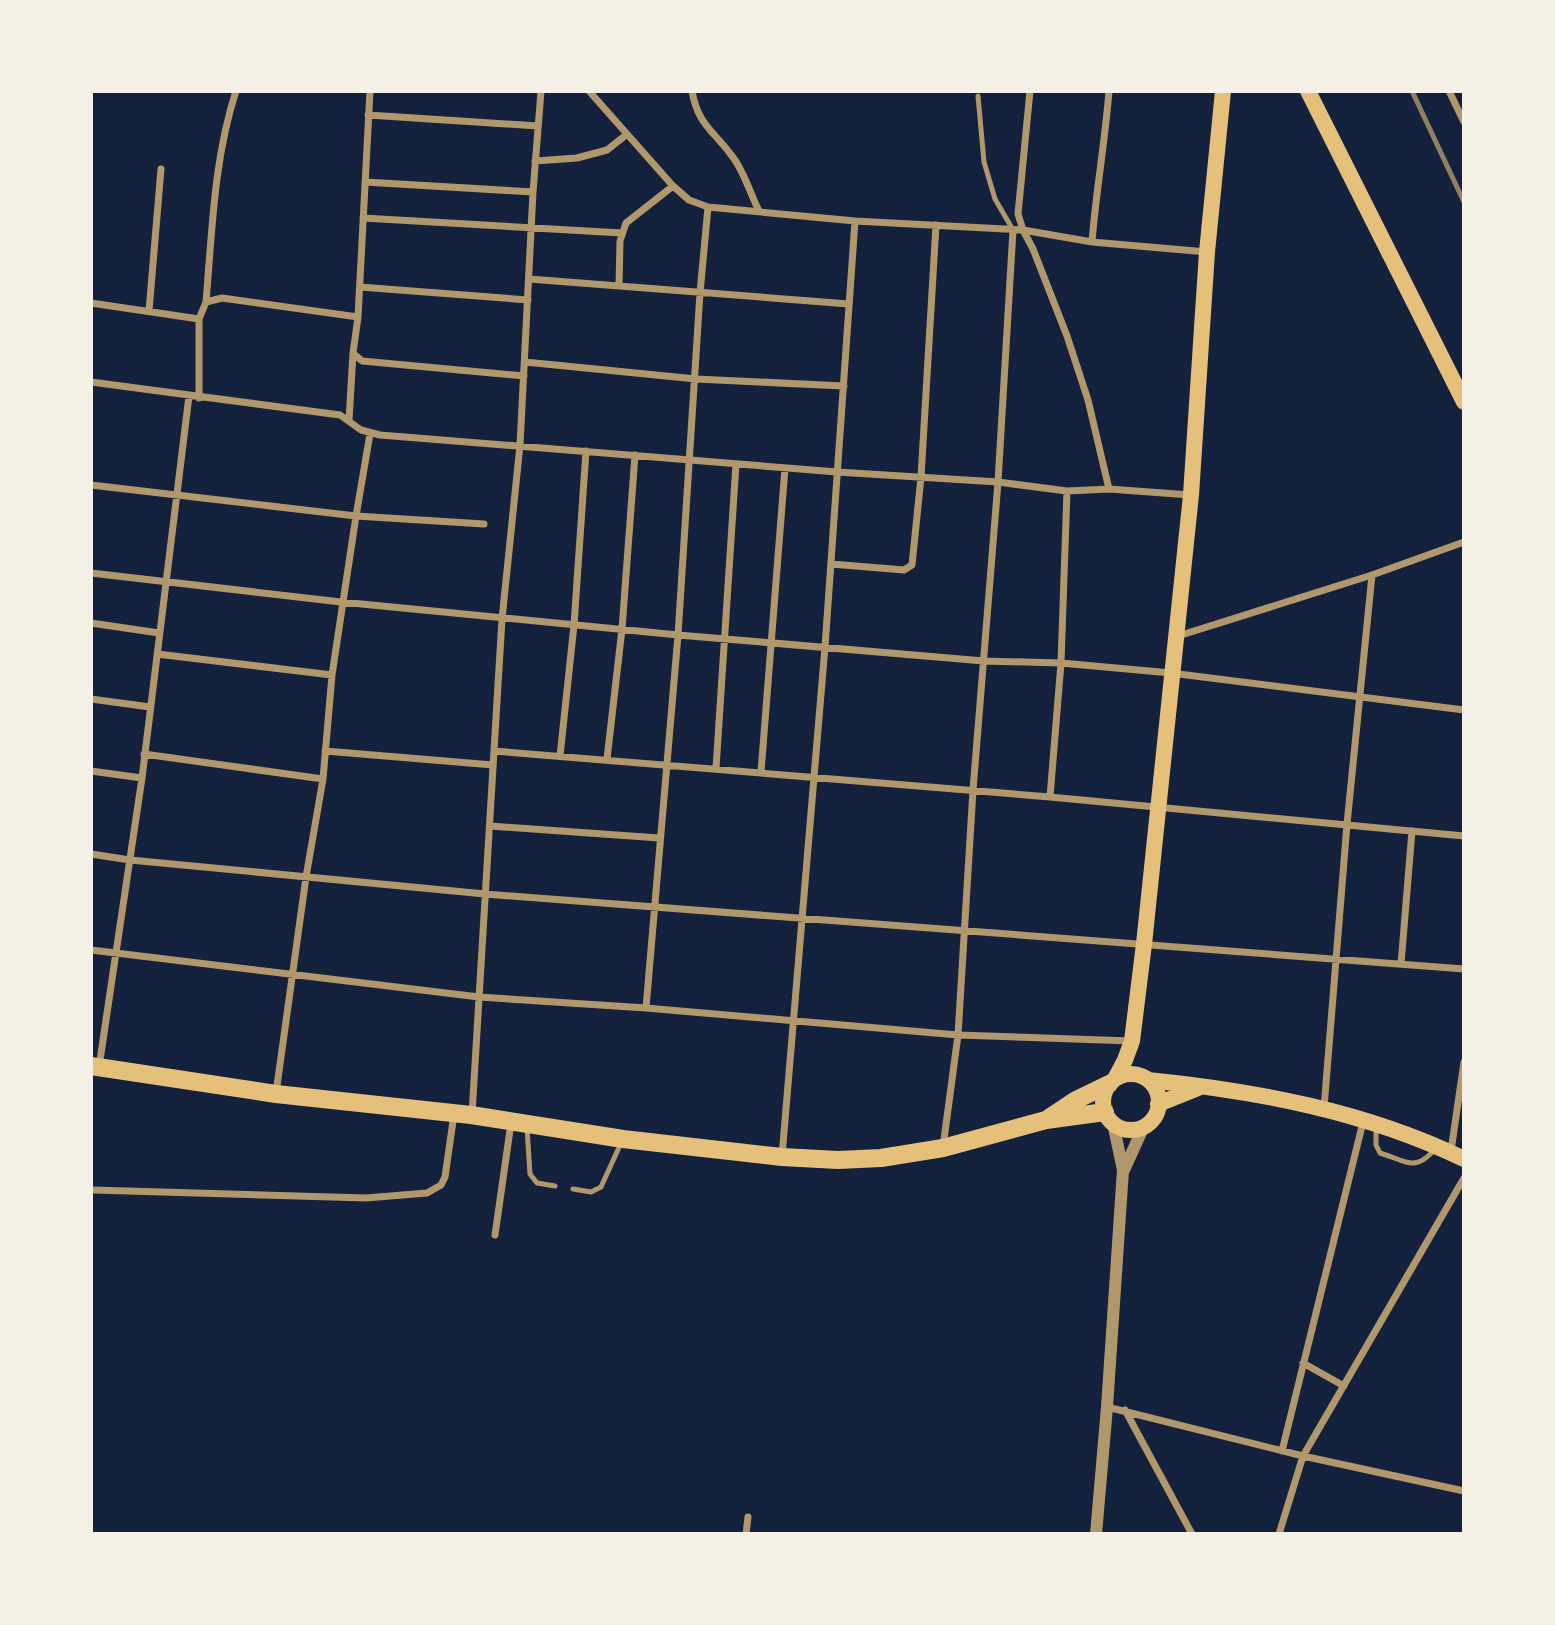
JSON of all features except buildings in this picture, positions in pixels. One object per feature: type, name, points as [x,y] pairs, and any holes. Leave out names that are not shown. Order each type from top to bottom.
[{"type":"highway","points":[[95,1067],[276,1094],[463,1114],[623,1139],[782,1157],[838,1160],[881,1158],[943,1148],[1046,1121],[1109,1118]]},
{"type":"highway","points":[[1046,1121],[1076,1100],[1112,1081]]},
{"type":"main road","points":[[1132,1041],[1145,1078],[1156,1091],[1158,1104],[1156,1113],[1144,1126],[1128,1129],[1109,1118],[1103,1098],[1125,1060],[1132,1041],[1144,944],[1191,495],[1207,252],[1223,91]]},
{"type":"main road","points":[[1308,91],[1464,402]]},
{"type":"main road","points":[[1112,1081],[1123,1075],[1207,1086],[1324,1109],[1370,1121],[1451,1152]]},
{"type":"main road","points":[[1158,1104],[1207,1086]]},
{"type":"street","points":[[199,398],[200,319],[202,307],[206,302],[216,188],[227,118],[236,91]]},
{"type":"street","points":[[349,420],[360,288],[370,91]]},
{"type":"street","points":[[93,1191],[366,1198],[427,1193],[440,1185],[445,1177],[463,1114],[479,997],[502,619],[520,445],[541,91]]},
{"type":"street","points":[[589,91],[673,186],[690,200],[708,207],[855,221],[1023,230],[1092,242],[1207,252]]},
{"type":"street","points":[[692,91],[695,110],[733,157],[759,211]]},
{"type":"street","points":[[1030,91],[1018,214],[1067,336],[1088,400],[1109,489]]},
{"type":"street","points":[[1092,242],[1096,187],[1104,149],[1109,91]]},
{"type":"street","points":[[1449,91],[1464,121]]},
{"type":"street","points":[[368,115],[538,126]]},
{"type":"street","points":[[536,161],[577,158],[607,150],[626,135]]},
{"type":"street","points":[[149,311],[162,169]]},
{"type":"street","points":[[365,182],[533,192]]},
{"type":"street","points":[[619,286],[622,233],[626,223],[673,186]]},
{"type":"street","points":[[646,1008],[678,635],[708,207]]},
{"type":"street","points":[[363,218],[622,233]]},
{"type":"street","points":[[782,1157],[825,647],[855,221]]},
{"type":"street","points":[[831,564],[904,570],[912,565],[921,477],[936,225]]},
{"type":"street","points":[[943,1148],[958,1035],[973,790],[998,482],[1013,230]]},
{"type":"street","points":[[529,279],[849,304]]},
{"type":"street","points":[[360,288],[528,300]]},
{"type":"street","points":[[206,302],[222,298],[358,317]]},
{"type":"street","points":[[91,303],[200,319]]},
{"type":"street","points":[[353,353],[368,362],[524,376]]},
{"type":"street","points":[[525,362],[696,379],[844,386]]},
{"type":"street","points":[[91,382],[340,415],[370,434],[689,461],[998,482],[1067,491],[1109,489],[1191,495]]},
{"type":"street","points":[[95,1067],[116,954],[142,778],[189,396]]},
{"type":"street","points":[[276,1094],[306,877],[323,779],[341,602],[370,434]]},
{"type":"street","points":[[560,756],[574,625],[586,451]]},
{"type":"street","points":[[607,759],[622,629],[635,455]]},
{"type":"street","points":[[716,768],[736,464]]},
{"type":"street","points":[[761,772],[785,468]]},
{"type":"street","points":[[91,485],[356,516],[484,524]]},
{"type":"street","points":[[1050,797],[1061,663],[1067,491]]},
{"type":"street","points":[[1175,637],[1372,575],[1464,542]]},
{"type":"street","points":[[91,573],[502,619],[771,643],[1171,673],[1464,710]]},
{"type":"street","points":[[1324,1109],[1347,824],[1372,575]]},
{"type":"street","points":[[91,623],[159,633]]},
{"type":"street","points":[[157,654],[332,675]]},
{"type":"street","points":[[91,699],[150,708]]},
{"type":"street","points":[[325,751],[493,765]]},
{"type":"street","points":[[494,751],[667,763],[1464,836]]},
{"type":"street","points":[[144,754],[323,779]]},
{"type":"street","points":[[91,771],[142,778]]},
{"type":"street","points":[[490,826],[659,838]]},
{"type":"street","points":[[1401,964],[1412,831]]},
{"type":"street","points":[[91,854],[485,894],[1464,969]]},
{"type":"street","points":[[91,950],[479,997],[646,1008],[958,1035],[1132,1041]]},
{"type":"street","points":[[1451,1152],[1464,1062]]},
{"type":"street","points":[[1096,1534],[1124,1170],[1109,1118]]},
{"type":"street","points":[[1282,1451],[1303,1363],[1370,1121]]},
{"type":"street","points":[[495,1235],[519,1124]]},
{"type":"street","points":[[1124,1170],[1144,1126]]},
{"type":"street","points":[[1280,1533],[1303,1456],[1464,1178]]},
{"type":"street","points":[[1303,1363],[1343,1386]]},
{"type":"street","points":[[1107,1407],[1303,1456],[1464,1491]]},
{"type":"street","points":[[1125,1410],[1192,1534]]},
{"type":"street","points":[[747,1534],[748,1517]]},
{"type":"lane","points":[[978,96],[984,162],[995,199],[1013,230]]},
{"type":"lane","points":[[1370,1121],[1380,1153],[1416,1164],[1451,1152]]},
{"type":"lane","points":[[519,1124],[530,1174],[537,1182],[555,1186]]},
{"type":"lane","points":[[573,1189],[591,1192],[601,1187],[623,1139]]},
{"type":"railway","points":[[1412,91],[1464,202]]}]
